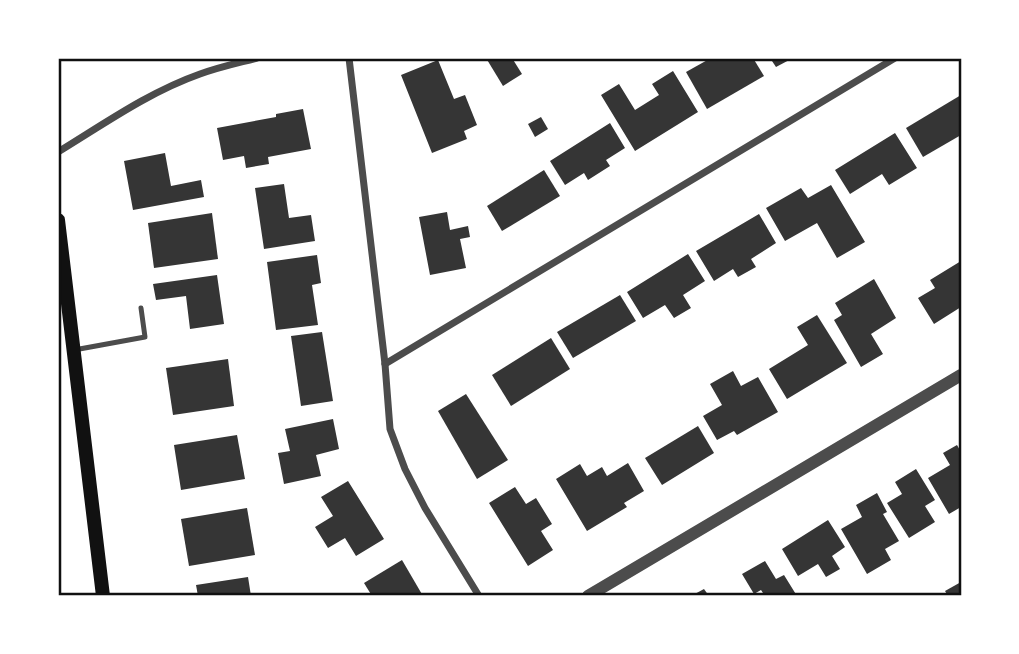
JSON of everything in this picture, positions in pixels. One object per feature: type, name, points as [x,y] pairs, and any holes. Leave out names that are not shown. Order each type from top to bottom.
[{"type":"main road","points":[[58,219],[103,596]]},
{"type":"main road","points":[[58,265],[66,288]]},
{"type":"street","points":[[58,152],[167,88],[200,74],[257,58]]},
{"type":"street","points":[[349,58],[385,364],[390,429],[405,469],[425,508],[479,596]]},
{"type":"street","points":[[385,364],[895,58]]},
{"type":"street","points":[[588,596],[961,374]]},
{"type":"lane","points":[[74,350],[145,337],[141,307]]},
{"type":"building","points":[[486,58],[512,58],[522,74],[503,86]]},
{"type":"building","points":[[711,58],[753,58],[764,76],[707,109],[686,72]]},
{"type":"building","points":[[770,58],[793,58],[776,67]]},
{"type":"building","points":[[438,60],[454,99],[465,95],[477,125],[464,131],[467,139],[432,153],[401,75]]},
{"type":"building","points":[[673,71],[698,112],[635,151],[601,95],[619,84],[635,110],[659,95],[652,84]]},
{"type":"building","points":[[961,95],[961,135],[923,157],[906,128]]},
{"type":"building","points":[[303,109],[311,149],[268,157],[269,164],[246,168],[244,156],[223,160],[217,128]]},
{"type":"building","points":[[541,117],[548,129],[535,137],[528,124]]},
{"type":"building","points":[[610,123],[625,148],[606,160],[610,166],[588,180],[584,173],[565,185],[550,161]]},
{"type":"building","points":[[895,133],[917,168],[889,185],[882,174],[850,194],[835,170]]},
{"type":"building","points":[[165,153],[171,186],[201,180],[204,197],[133,210],[124,161]]},
{"type":"building","points":[[544,170],[560,196],[502,231],[487,206]]},
{"type":"building","points":[[284,184],[289,218],[311,215],[315,241],[264,249],[255,188]]},
{"type":"building","points":[[831,185],[865,242],[837,258],[817,223],[785,241],[766,208],[801,188],[808,198]]},
{"type":"building","points":[[447,212],[450,230],[468,226],[470,237],[460,239],[466,268],[430,275],[419,217]]},
{"type":"building","points":[[212,213],[218,259],[154,268],[148,223]]},
{"type":"building","points":[[759,214],[776,243],[751,259],[756,267],[738,277],[733,269],[714,281],[696,251]]},
{"type":"building","points":[[688,254],[705,281],[683,295],[691,308],[674,318],[665,305],[643,318],[627,292]]},
{"type":"building","points":[[317,255],[321,283],[312,285],[318,325],[276,330],[267,262]]},
{"type":"building","points":[[961,261],[961,307],[934,324],[918,298],[935,288],[930,280]]},
{"type":"building","points":[[217,275],[224,324],[190,329],[186,296],[156,300],[153,284]]},
{"type":"building","points":[[874,279],[896,318],[871,334],[883,354],[861,367],[834,320],[842,315],[835,303]]},
{"type":"building","points":[[620,295],[636,321],[573,358],[557,332]]},
{"type":"building","points":[[817,315],[847,363],[787,399],[769,369],[808,345],[797,327]]},
{"type":"building","points":[[322,332],[333,401],[301,406],[291,336]]},
{"type":"building","points":[[551,338],[570,369],[511,406],[492,375]]},
{"type":"building","points":[[228,359],[234,406],[173,415],[166,368]]},
{"type":"building","points":[[733,371],[741,386],[758,377],[778,412],[737,435],[734,431],[717,440],[703,416],[722,405],[710,384]]},
{"type":"building","points":[[466,394],[508,460],[477,479],[438,411]]},
{"type":"building","points":[[333,419],[339,449],[316,455],[321,476],[284,484],[278,453],[290,451],[285,429]]},
{"type":"building","points":[[698,426],[714,453],[662,485],[645,458]]},
{"type":"building","points":[[237,435],[245,479],[181,490],[174,445]]},
{"type":"building","points":[[957,445],[961,452],[961,507],[949,514],[928,478],[950,465],[943,453]]},
{"type":"building","points":[[628,463],[644,491],[624,503],[627,507],[587,531],[556,479],[580,464],[587,476],[602,467],[607,476]]},
{"type":"building","points":[[916,469],[935,500],[925,506],[935,522],[909,538],[887,503],[902,494],[895,482]]},
{"type":"building","points":[[348,481],[384,539],[356,556],[345,538],[328,548],[315,527],[333,516],[321,497]]},
{"type":"building","points":[[515,487],[526,504],[536,498],[552,524],[541,531],[553,550],[528,566],[489,503]]},
{"type":"building","points":[[877,493],[887,512],[883,514],[899,541],[885,549],[891,560],[867,574],[841,529],[862,517],[856,505]]},
{"type":"building","points":[[247,508],[255,555],[189,566],[181,519]]},
{"type":"building","points":[[828,520],[845,547],[832,556],[840,569],[826,577],[818,564],[798,576],[782,549]]},
{"type":"building","points":[[402,560],[423,596],[372,596],[364,583]]},
{"type":"building","points":[[765,561],[776,579],[784,575],[797,596],[765,596],[761,590],[754,594],[742,574]]},
{"type":"building","points":[[248,577],[251,596],[198,596],[196,585]]},
{"type":"building","points":[[961,582],[961,596],[948,596],[945,591]]},
{"type":"building","points":[[704,589],[709,596],[691,596]]}]
